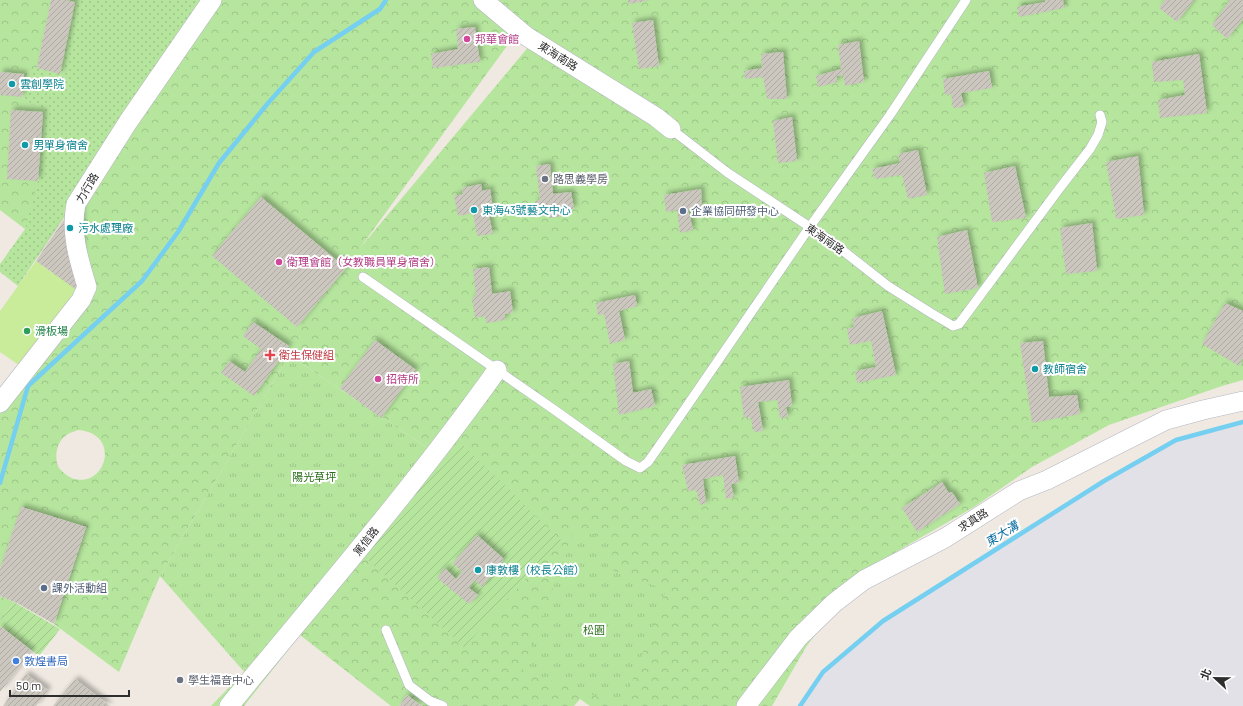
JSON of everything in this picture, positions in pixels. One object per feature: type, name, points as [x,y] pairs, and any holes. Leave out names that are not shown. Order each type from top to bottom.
[{"type":"street","name":"力行路","points":[[1,399],[81,300],[87,287],[75,246],[73,217],[76,204],[128,122],[212,0]]},
{"type":"street","name":"東海南路","points":[[483,0],[526,36],[671,129]]},
{"type":"street","name":"篤信路","points":[[229,706],[345,568],[419,475],[497,370]]},
{"type":"street","name":"求真路","points":[[746,706],[798,638],[834,603],[864,580],[945,538],[1019,491],[1047,480],[1166,420],[1243,401]]},
{"type":"lane","points":[[363,277],[556,410],[633,466],[640,468],[648,462],[678,420],[809,228],[890,115],[966,0]]},
{"type":"lane","name":"東海南路","points":[[671,129],[728,173],[809,228],[828,239],[888,286],[953,326],[959,324],[1090,149],[1098,135],[1102,122],[1100,114]]},
{"type":"lane","points":[[386,630],[409,685],[430,701],[443,706]]},
{"type":"shaded area","points":[[1243,422],[1243,706],[800,706],[823,672],[883,621],[1104,481],[1176,440]]},
{"type":"green space","points":[[0,0],[51,0],[37,68],[24,74],[22,97],[43,112],[38,181],[25,229],[0,210]]},
{"type":"green space","points":[[51,0],[209,0],[18,286],[0,272],[0,264],[25,229],[42,112],[22,97],[24,74],[37,67]]},
{"type":"green space","points":[[209,0],[477,0],[515,35],[360,248],[530,45],[483,0],[1243,0],[1243,380],[1109,425],[1032,467],[974,507],[861,572],[806,647],[772,706],[590,706],[580,699],[574,706],[422,706],[407,695],[399,706],[391,706],[300,635],[244,706],[211,706],[345,568],[444,459],[289,355],[160,576],[119,672],[54,624],[86,527],[22,507],[0,569],[0,405],[8,396],[81,195]],"holes":[[[78,430],[92,433],[100,440],[104,449],[104,459],[101,468],[95,475],[85,479],[74,479],[62,472],[57,464],[56,456],[59,444],[66,436]]]},
{"type":"green space","name":"滑板場","points":[[36,261],[81,293],[26,370],[0,352],[0,311]]},
{"type":"green space","name":"陽光草坪","points":[[289,355],[444,459],[246,674],[160,576]]},
{"type":"green space","points":[[459,441],[561,540],[464,647],[359,552]]},
{"type":"green space","name":"松園","points":[[575,528],[616,543],[607,568],[666,590],[623,706],[523,670]]},
{"type":"green space","points":[[0,596],[14,602],[0,620]]},
{"type":"green space","points":[[14,602],[60,629],[39,656],[0,626],[0,620]]},
{"type":"building","points":[[51,0],[66,0],[75,2],[60,74],[37,68]]},
{"type":"building","points":[[628,0],[646,0],[646,1],[628,4]]},
{"type":"building","points":[[1045,0],[1063,0],[1064,8],[1019,17],[1017,7],[1045,2]]},
{"type":"building","points":[[1165,0],[1194,0],[1177,22],[1159,8]]},
{"type":"building","points":[[1230,0],[1243,0],[1243,19],[1227,39],[1212,25]]},
{"type":"building","points":[[653,20],[659,66],[639,69],[632,23]]},
{"type":"building","name":"邦華會館","points":[[475,27],[480,62],[433,68],[431,54],[458,49],[456,29]]},
{"type":"building","points":[[859,41],[864,82],[845,86],[843,75],[837,76],[837,82],[818,87],[816,76],[841,69],[838,45]]},
{"type":"building","points":[[783,52],[787,99],[767,99],[763,77],[745,79],[744,71],[762,68],[761,54]]},
{"type":"building","points":[[1199,54],[1207,113],[1160,118],[1158,100],[1185,95],[1183,80],[1154,82],[1152,62]]},
{"type":"building","points":[[989,71],[992,88],[961,93],[964,107],[953,108],[951,94],[945,95],[943,79]]},
{"type":"building","name":"雲創學院","points":[[0,72],[24,74],[22,97],[0,95]]},
{"type":"building","name":"男單身宿舍","points":[[11,110],[43,112],[38,181],[7,179]]},
{"type":"building","points":[[792,117],[797,161],[778,163],[773,121]]},
{"type":"building","points":[[918,150],[927,195],[908,199],[902,175],[875,179],[872,169],[900,163],[898,154]]},
{"type":"building","points":[[1138,156],[1144,215],[1116,219],[1106,162]]},
{"type":"building","name":"路思義學房","points":[[550,164],[553,194],[571,192],[574,209],[562,211],[563,216],[549,218],[548,213],[537,215],[535,201],[540,200],[536,166]]},
{"type":"building","points":[[1015,166],[1026,218],[992,222],[984,173]]},
{"type":"building","name":"東海43號藝文中心","points":[[481,184],[482,191],[490,189],[493,209],[488,211],[493,234],[477,236],[473,213],[458,216],[454,196],[463,194],[462,188]]},
{"type":"building","name":"企業協同研發中心","points":[[701,189],[702,207],[688,209],[693,230],[680,233],[677,210],[666,212],[664,195]]},
{"type":"building","name":"污水處理廠","points":[[81,195],[81,293],[36,261]]},
{"type":"building","name":"衛理會館（女教職員單身宿舍）","points":[[261,197],[346,268],[297,327],[212,256]]},
{"type":"building","points":[[1092,223],[1097,271],[1066,274],[1060,228]]},
{"type":"building","points":[[967,230],[978,288],[945,294],[937,237]]},
{"type":"building","points":[[489,267],[492,294],[510,291],[513,313],[505,314],[505,320],[486,323],[485,316],[475,318],[472,297],[476,297],[473,269]]},
{"type":"building","points":[[635,295],[637,306],[619,311],[625,340],[610,344],[604,314],[598,316],[596,303]]},
{"type":"building","points":[[1225,303],[1243,311],[1243,358],[1239,366],[1202,344]]},
{"type":"building","points":[[882,311],[896,375],[857,383],[855,371],[876,367],[871,341],[850,345],[847,329],[854,327],[853,318]]},
{"type":"building","name":"衛生保健組","points":[[253,322],[289,346],[254,396],[221,373],[229,361],[245,372],[261,349],[243,336]]},
{"type":"building","name":"招待所","points":[[375,340],[416,370],[381,418],[340,388]]},
{"type":"building","name":"教師宿舍","points":[[1043,341],[1049,397],[1077,395],[1080,414],[1032,423],[1020,343]]},
{"type":"building","points":[[629,361],[633,393],[651,389],[655,406],[619,415],[613,364]]},
{"type":"building","points":[[789,380],[792,406],[786,407],[788,417],[780,418],[777,400],[758,402],[763,431],[754,432],[750,417],[744,418],[740,387]]},
{"type":"building","points":[[735,456],[739,483],[731,484],[734,497],[726,499],[723,475],[703,479],[706,503],[700,505],[696,490],[688,491],[682,465]]},
{"type":"building","points":[[942,482],[949,493],[952,492],[960,504],[917,532],[902,508]]},
{"type":"building","points":[[21,507],[86,527],[54,624],[17,603],[0,596],[0,569]]},
{"type":"building","name":"康敦樓（校長公館）","points":[[477,535],[504,559],[482,587],[475,580],[469,588],[478,595],[469,604],[437,578],[445,568],[456,579],[462,572],[453,563]]},
{"type":"building","points":[[0,626],[32,651],[0,692]]},
{"type":"building","points":[[26,674],[48,690],[36,706],[3,706]]},
{"type":"building","points":[[75,679],[110,706],[53,706]]},
{"type":"building","points":[[407,695],[422,706],[399,706]]},
{"type":"waterway","points":[[0,483],[28,386],[142,281],[178,232],[219,163],[269,102],[314,52],[380,9],[386,0]]},
{"type":"waterway","name":"東大溝","points":[[800,706],[823,672],[883,621],[1104,481],[1176,440],[1243,422]]},
{"type":"place","name":"邦華會館","points":[[467,39]]},
{"type":"place","name":"雲創學院","points":[[12,84]]},
{"type":"place","name":"男單身宿舍","points":[[25,145]]},
{"type":"place","name":"路思義學房","points":[[545,179]]},
{"type":"place","name":"東海43號藝文中心","points":[[474,210]]},
{"type":"place","name":"企業協同研發中心","points":[[683,211]]},
{"type":"place","name":"污水處理廠","points":[[70,228]]},
{"type":"place","name":"衛理會館（女教職員單身宿舍）","points":[[279,262]]},
{"type":"place","name":"滑板場","points":[[27,331]]},
{"type":"place","name":"衛生保健組","points":[[270,355]]},
{"type":"place","name":"教師宿舍","points":[[1035,369]]},
{"type":"place","name":"招待所","points":[[378,379]]},
{"type":"place","name":"康敦樓（校長公館）","points":[[478,570]]},
{"type":"place","name":"課外活動組","points":[[44,588]]},
{"type":"place","name":"敦煌書局","points":[[16,661]]},
{"type":"place","name":"學生福音中心","points":[[180,680]]}]
